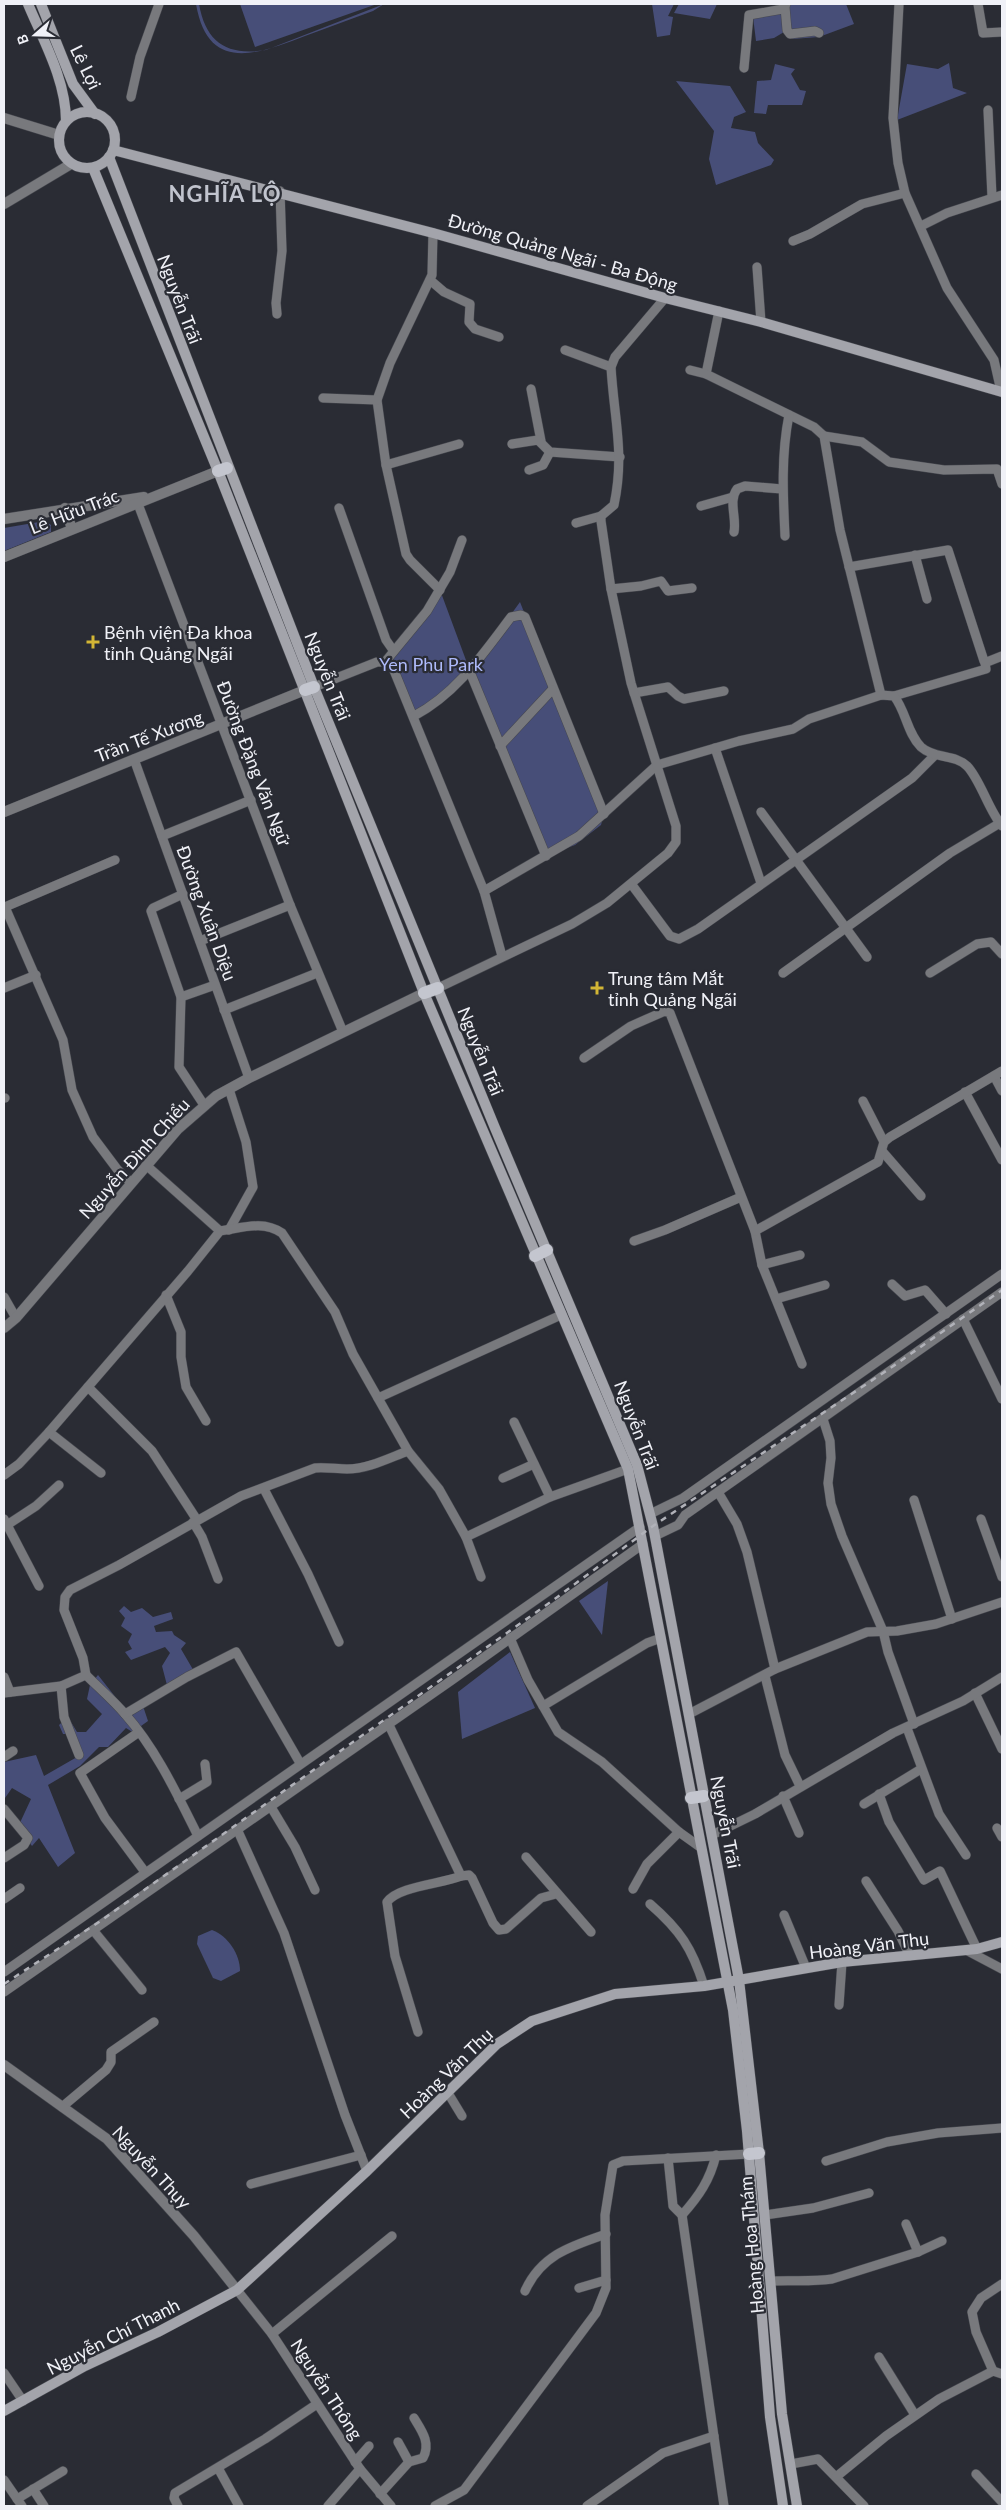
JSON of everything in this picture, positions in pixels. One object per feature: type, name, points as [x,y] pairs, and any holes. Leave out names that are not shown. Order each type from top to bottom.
[{"type":"main road","name":"Lê Lợi","points":[[28,4],[60,83],[65,102],[66,121]]},
{"type":"main road","name":"Lê Lợi","points":[[41,4],[73,84],[95,114]]},
{"type":"main road","points":[[80,113],[95,114],[104,118],[112,130],[111,154],[93,168],[82,168],[71,164],[61,151],[59,135],[66,121],[80,113]]},
{"type":"main road","name":"Đường Quảng Ngãi - Ba Động","points":[[111,154],[280,191],[433,232],[664,298],[761,322],[1002,391]]},
{"type":"main road","name":"Nguyễn Trãi","points":[[111,154],[223,469]]},
{"type":"main road","name":"Nguyễn Trãi","points":[[93,168],[223,469],[310,689],[424,993],[535,1256],[628,1469],[700,1847],[728,1982]]},
{"type":"main road","name":"Nguyễn Trãi","points":[[310,689],[438,988],[637,1465],[655,1536],[739,1980]]},
{"type":"main road","points":[[424,993],[438,988]]},
{"type":"main road","points":[[535,1256],[547,1250]]},
{"type":"main road","points":[[691,1798],[704,1796]]},
{"type":"main road","name":"Hoàng Văn Thụ","points":[[237,2290],[367,2171],[497,2044],[532,2021],[615,1994],[704,1986],[842,1962],[977,1949],[1002,1942]]},
{"type":"main road","name":"Hoàng Hoa Thám","points":[[739,1980],[754,2154],[770,2417],[783,2506]]},
{"type":"main road","name":"Hoàng Hoa Thám","points":[[728,1982],[764,2215],[782,2414],[797,2506]]},
{"type":"main road","name":"Nguyễn Chí Thanh","points":[[4,2412],[85,2366],[158,2332],[237,2290]]},
{"type":"street","points":[[131,98],[140,57],[159,4]]},
{"type":"street","points":[[899,4],[893,118],[898,163],[905,193],[947,288],[994,360],[1002,391]]},
{"type":"street","points":[[978,4],[983,32],[1002,32]]},
{"type":"street","points":[[744,68],[749,15],[786,6],[787,30],[790,34],[818,33]]},
{"type":"street","points":[[988,110],[992,197]]},
{"type":"street","points":[[4,118],[59,135]]},
{"type":"street","points":[[4,204],[71,164]]},
{"type":"street","points":[[277,314],[276,303],[282,251],[280,191]]},
{"type":"street","points":[[793,241],[810,234],[862,204],[905,193]]},
{"type":"street","points":[[921,226],[947,213],[1002,195]]},
{"type":"street","points":[[433,232],[433,261],[430,280],[407,324],[376,400],[386,464],[406,554],[440,590]]},
{"type":"street","points":[[757,267],[761,322]]},
{"type":"street","points":[[430,280],[444,292],[470,304],[469,322],[475,329],[499,337]]},
{"type":"street","points":[[576,523],[601,516],[614,506],[620,478],[620,457],[611,367],[615,357],[664,298]]},
{"type":"street","points":[[706,374],[719,311]]},
{"type":"street","points":[[565,350],[611,367]]},
{"type":"street","points":[[690,370],[706,374],[748,396],[789,414],[824,436],[862,442],[889,462],[944,470],[1000,468],[1002,484]]},
{"type":"street","points":[[532,390],[540,441],[550,452],[620,457]]},
{"type":"street","points":[[323,398],[376,400]]},
{"type":"street","points":[[785,536],[782,489],[785,434],[789,414]]},
{"type":"street","points":[[824,436],[849,567],[881,695]]},
{"type":"street","points":[[512,444],[540,441]]},
{"type":"street","points":[[386,464],[459,444]]},
{"type":"street","points":[[529,470],[543,465],[550,452]]},
{"type":"street","name":"Lê Hữu Trác","points":[[4,557],[223,469]]},
{"type":"street","points":[[700,506],[733,496],[740,486],[782,489]]},
{"type":"street","name":"Lê Hữu Trác","points":[[4,519],[65,508],[156,496]]},
{"type":"street","points":[[733,496],[736,522],[734,532]]},
{"type":"street","name":"Đường Đặng Văn Ngữ","points":[[138,504],[224,725],[290,905],[343,1032]]},
{"type":"street","points":[[65,508],[72,529]]},
{"type":"street","points":[[339,508],[386,640],[393,650]]},
{"type":"street","points":[[438,988],[572,924],[608,903],[668,854],[676,842],[676,826],[634,693],[611,589],[601,516]]},
{"type":"street","points":[[386,662],[393,650],[419,623],[440,590],[462,540]]},
{"type":"street","points":[[484,891],[500,880],[579,836],[657,765],[715,748],[793,729],[809,719],[881,695],[894,696],[986,669],[949,552],[946,550],[849,567]]},
{"type":"street","points":[[915,555],[927,599]]},
{"type":"street","points":[[611,589],[641,586],[657,581],[661,581],[668,590],[692,588]]},
{"type":"street","points":[[414,716],[441,697],[470,672],[511,617],[522,615],[525,618],[552,690],[604,814]]},
{"type":"street","points":[[985,663],[1002,656]]},
{"type":"street","points":[[310,689],[377,662],[386,662],[392,668],[414,716],[484,891],[502,956]]},
{"type":"street","points":[[470,672],[546,856]]},
{"type":"street","points":[[634,693],[668,687],[684,699],[724,691]]},
{"type":"street","name":"Trần Tế Xương","points":[[4,812],[310,689]]},
{"type":"street","points":[[500,746],[552,690]]},
{"type":"street","points":[[783,973],[847,929],[950,853],[1001,824],[966,765],[950,758],[935,755],[921,747],[915,739],[902,706],[894,696]]},
{"type":"street","points":[[715,748],[761,883]]},
{"type":"street","points":[[632,884],[662,928],[670,936],[679,939],[698,929],[796,858],[912,778],[935,755]]},
{"type":"street","name":"Đường Xuân Diệu","points":[[134,759],[249,1078]]},
{"type":"street","points":[[162,836],[251,800]]},
{"type":"street","points":[[761,812],[867,958]]},
{"type":"street","points":[[114,860],[5,907],[63,1040],[72,1090],[93,1137],[117,1169],[131,1183]]},
{"type":"street","points":[[183,894],[152,908],[150,911],[181,997],[179,1067],[204,1105]]},
{"type":"street","points":[[200,942],[290,905]]},
{"type":"street","points":[[930,973],[977,944],[991,942],[1002,954]]},
{"type":"street","points":[[224,1010],[317,972]]},
{"type":"street","points":[[4,988],[36,975]]},
{"type":"street","points":[[181,997],[215,985]]},
{"type":"street","name":"Nguyễn Đình Chiểu","points":[[4,1328],[16,1318],[178,1129],[204,1105],[249,1078],[424,993]]},
{"type":"street","points":[[584,1058],[631,1026],[667,1010],[672,1016],[755,1231],[762,1266],[802,1364]]},
{"type":"street","points":[[755,1231],[878,1162],[883,1147],[965,1092],[998,1074],[1002,1091]]},
{"type":"street","points":[[4,1475],[19,1464],[49,1432],[166,1295],[225,1231],[253,1187],[246,1142],[229,1089]]},
{"type":"street","points":[[965,1092],[1002,1160]]},
{"type":"street","points":[[863,1101],[883,1147],[921,1196]]},
{"type":"street","points":[[146,1165],[225,1231],[260,1225],[272,1226],[282,1233],[335,1312],[353,1354],[408,1451],[439,1490],[466,1537],[481,1577]]},
{"type":"street","points":[[634,1241],[742,1198]]},
{"type":"street","points":[[762,1266],[800,1255]]},
{"type":"street","points":[[650,1514],[683,1498],[1002,1274]]},
{"type":"street","points":[[892,1284],[905,1296],[925,1290],[946,1314]]},
{"type":"street","points":[[776,1299],[825,1285]]},
{"type":"street","points":[[655,1536],[678,1525],[685,1515],[1002,1292]]},
{"type":"street","points":[[166,1295],[181,1332],[181,1357],[186,1387],[206,1421]]},
{"type":"street","points":[[4,1297],[16,1318]]},
{"type":"street","points":[[378,1398],[561,1315]]},
{"type":"street","points":[[963,1319],[1002,1400]]},
{"type":"street","points":[[88,1387],[152,1451],[195,1521],[218,1579]]},
{"type":"street","points":[[823,1419],[830,1441],[831,1458],[828,1483],[831,1504],[842,1536],[883,1631],[911,1726],[920,1769],[939,1814],[966,1856]]},
{"type":"street","points":[[514,1422],[550,1497]]},
{"type":"street","points":[[49,1432],[101,1473]]},
{"type":"street","points":[[198,1836],[160,1764],[139,1732],[125,1714],[86,1675],[83,1658],[64,1610],[65,1597],[70,1590],[119,1565],[241,1496],[314,1468],[347,1469],[369,1466],[408,1451]]},
{"type":"street","points":[[503,1478],[534,1464]]},
{"type":"street","points":[[466,1537],[550,1497],[628,1469]]},
{"type":"street","points":[[39,1586],[6,1522],[36,1506],[59,1485]]},
{"type":"street","points":[[264,1488],[308,1574],[339,1642]]},
{"type":"street","points":[[718,1492],[737,1524],[747,1552],[775,1669]]},
{"type":"street","points":[[914,1500],[952,1619]]},
{"type":"street","points":[[981,1519],[1002,1577]]},
{"type":"street","points":[[4,1972],[300,1763],[640,1527]]},
{"type":"street","points":[[4,1992],[271,1807],[643,1544]]},
{"type":"street","points":[[689,1714],[765,1676],[775,1669],[867,1632],[936,1624],[1002,1602]]},
{"type":"street","points":[[510,1638],[528,1680],[558,1732],[602,1762],[679,1832],[700,1847]]},
{"type":"street","points":[[543,1706],[647,1643],[661,1638]]},
{"type":"street","points":[[125,1714],[187,1677],[236,1652],[300,1763]]},
{"type":"street","points":[[4,1677],[7,1693],[60,1686],[86,1675]]},
{"type":"street","points":[[765,1676],[785,1755],[800,1786]]},
{"type":"street","points":[[712,1836],[893,1733],[911,1726],[975,1693],[1002,1676]]},
{"type":"street","points":[[60,1686],[64,1717],[79,1755]]},
{"type":"street","points":[[975,1693],[1002,1749]]},
{"type":"street","points":[[388,1723],[461,1876]]},
{"type":"street","points":[[139,1732],[80,1773],[105,1818],[145,1872]]},
{"type":"street","points":[[4,1757],[13,1750]]},
{"type":"street","points":[[179,1799],[207,1782],[205,1764]]},
{"type":"street","points":[[864,1804],[920,1769]]},
{"type":"street","points":[[879,1794],[889,1822],[924,1880],[940,1871],[977,1949]]},
{"type":"street","points":[[783,1796],[799,1833]]},
{"type":"street","points":[[271,1807],[295,1847],[315,1890]]},
{"type":"street","points":[[4,1809],[28,1838],[28,1842],[4,1858]]},
{"type":"street","points":[[997,1828],[1002,1838]]},
{"type":"street","points":[[237,1829],[284,1933],[345,2115],[367,2171]]},
{"type":"street","points":[[633,1889],[647,1864],[679,1832]]},
{"type":"street","points":[[526,1857],[556,1894],[572,1909],[591,1932]]},
{"type":"street","points":[[418,2032],[395,1956],[387,1902],[394,1896],[418,1887],[469,1875],[493,1923],[499,1930],[506,1929],[541,1898],[556,1894]]},
{"type":"street","points":[[866,1881],[898,1931],[910,1956]]},
{"type":"street","points":[[4,1898],[20,1888]]},
{"type":"street","points":[[650,1904],[687,1941],[704,1986]]},
{"type":"street","points":[[784,1916],[806,1968]]},
{"type":"street","points":[[93,1930],[142,1990]]},
{"type":"street","points":[[966,1950],[1002,1969]]},
{"type":"street","points":[[840,2006],[842,1962]]},
{"type":"street","points":[[62,2107],[106,2070],[111,2062],[112,2052],[154,2022]]},
{"type":"street","name":"Nguyễn Thụy","points":[[4,2066],[107,2139],[194,2236],[237,2290]]},
{"type":"street","points":[[448,2093],[462,2116]]},
{"type":"street","points":[[826,2161],[887,2142],[938,2133],[1002,2128]]},
{"type":"street","points":[[436,2506],[464,2490],[596,2313],[606,2288],[605,2216],[613,2165],[623,2161],[754,2154]]},
{"type":"street","points":[[251,2184],[361,2155]]},
{"type":"street","points":[[682,2215],[701,2194],[711,2176],[716,2155]]},
{"type":"street","points":[[668,2158],[673,2206],[682,2215],[724,2506]]},
{"type":"street","points":[[764,2215],[814,2208],[869,2193]]},
{"type":"street","points":[[906,2224],[918,2252]]},
{"type":"street","points":[[526,2291],[532,2275],[560,2251],[606,2234]]},
{"type":"street","points":[[272,2334],[392,2236]]},
{"type":"street","points":[[771,2281],[797,2279],[818,2281],[832,2279],[918,2252],[942,2241]]},
{"type":"street","points":[[579,2288],[606,2280]]},
{"type":"street","points":[[993,2371],[976,2332],[972,2312],[981,2298],[1002,2284]]},
{"type":"street","name":"Nguyễn Thông","points":[[237,2290],[272,2334],[358,2466],[391,2506]]},
{"type":"street","points":[[879,2357],[915,2415]]},
{"type":"street","points":[[836,2476],[915,2415],[939,2399],[993,2371],[1002,2374]]},
{"type":"street","points":[[4,2373],[22,2401]]},
{"type":"street","points":[[178,2506],[174,2498],[175,2493],[218,2468],[316,2404]]},
{"type":"street","points":[[380,2494],[409,2462],[423,2458],[427,2452],[427,2444],[414,2418]]},
{"type":"street","points":[[588,2506],[663,2452],[714,2436]]},
{"type":"street","points":[[398,2442],[409,2462]]},
{"type":"street","points":[[328,2506],[358,2466],[369,2446]]},
{"type":"street","points":[[791,2464],[818,2459],[864,2506]]},
{"type":"street","points":[[218,2468],[238,2506]]},
{"type":"street","points":[[4,2480],[20,2502],[33,2489],[63,2471]]},
{"type":"street","points":[[976,2474],[1002,2502]]},
{"type":"street","points":[[33,2489],[44,2506]]},
{"type":"green space","points":[[196,4],[199,4],[207,28],[220,44],[240,51],[261,51],[237,53],[223,50],[211,41],[202,26]]},
{"type":"green space","points":[[240,4],[377,4],[255,47]]},
{"type":"green space","points":[[384,4],[373,11],[271,48]]},
{"type":"green space","points":[[652,4],[674,4],[668,16],[673,17],[670,35],[657,37]]},
{"type":"green space","points":[[679,4],[717,4],[710,19],[674,13]]},
{"type":"green space","points":[[788,4],[846,4],[854,24],[819,37],[792,39],[784,32],[774,38],[756,41],[753,17]]},
{"type":"green space","points":[[949,63],[953,88],[967,93],[897,120],[907,64],[938,69]]},
{"type":"green space","points":[[775,64],[795,69],[791,74],[800,90],[806,91],[802,105],[768,105],[766,114],[754,113],[757,81],[771,80]]},
{"type":"green space","points":[[676,81],[730,86],[746,112],[734,117],[731,128],[755,132],[758,143],[774,160],[771,165],[716,185],[709,159],[714,131]]},
{"type":"green space","points":[[45,521],[51,525],[51,532],[4,551],[4,528]]},
{"type":"green space","name":"Yen Phu Park","points":[[440,590],[470,671],[520,602],[604,814],[601,825],[575,845],[546,856],[470,673],[425,715],[414,716],[385,662],[419,628]]},
{"type":"green space","points":[[608,1581],[602,1635],[579,1601]]},
{"type":"green space","points":[[124,1606],[131,1612],[142,1608],[153,1617],[171,1612],[173,1619],[154,1626],[156,1632],[172,1631],[174,1635],[186,1643],[181,1649],[195,1673],[168,1689],[162,1666],[170,1653],[165,1647],[131,1660],[125,1652],[132,1649],[128,1642],[132,1634],[121,1626],[125,1618],[119,1611]]},
{"type":"green space","points":[[510,1652],[535,1708],[462,1739],[458,1692]]},
{"type":"green space","points":[[98,1675],[117,1699],[118,1711],[142,1703],[148,1721],[141,1726],[139,1736],[126,1728],[108,1747],[99,1747],[80,1766],[48,1785],[75,1853],[58,1867],[39,1838],[32,1846],[18,1827],[31,1799],[12,1788],[5,1798],[4,1762],[36,1755],[44,1776],[77,1757],[71,1734],[63,1734],[59,1725],[68,1717],[77,1732],[86,1732],[102,1714],[87,1699],[90,1685]]},
{"type":"green space","points":[[212,1930],[228,1941],[238,1958],[240,1971],[221,1981],[213,1978],[197,1944],[198,1936]]},
{"type":"railway","points":[[4,1984],[99,1922],[552,1601],[653,1526],[889,1369],[1002,1290]]},
{"type":"place","name":"Bệnh viện Đa khoa tỉnh Quảng Ngãi","points":[[93,642]]},
{"type":"place","name":"Trung tâm Mắt tỉnh Quảng Ngãi","points":[[597,988]]},
{"type":"district","name":"NGHĨA LỘ","points":[[225,193]]}]
